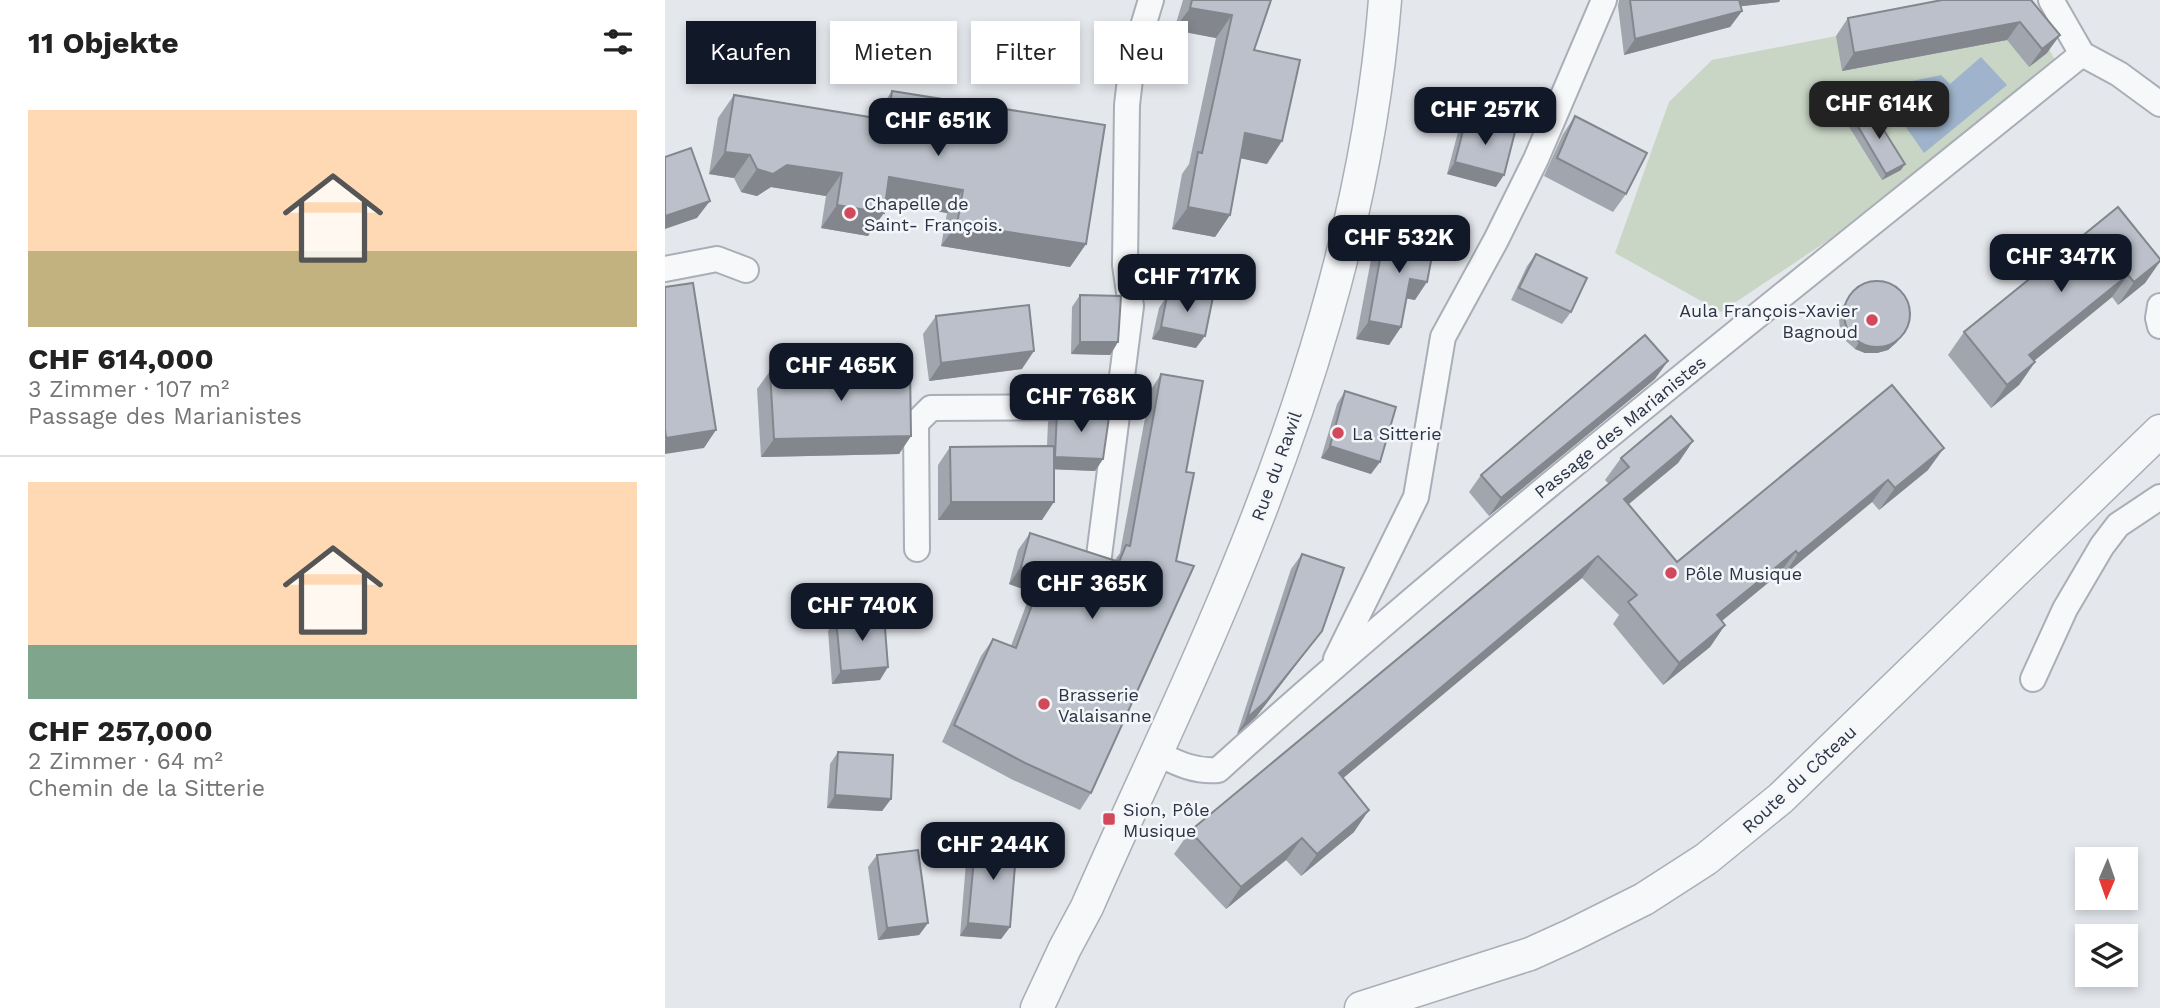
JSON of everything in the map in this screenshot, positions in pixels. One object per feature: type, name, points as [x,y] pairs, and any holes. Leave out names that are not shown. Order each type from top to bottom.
[{"type":"street","points":[[1099,556],[1131,306],[1125,265],[1127,105],[1132,62],[1151,0]]},
{"type":"street","name":"Rue du Rawil","points":[[1037,1008],[1087,907],[1214,625],[1294,417],[1319,341],[1361,176],[1373,108],[1385,0]]},
{"type":"street","points":[[1331,668],[1416,497],[1443,337],[1536,159],[1604,0]]},
{"type":"street","points":[[2051,0],[2082,54],[2119,74],[2160,104]]},
{"type":"street","name":"Passage des Marianistes","points":[[1156,753],[1192,769],[1218,770],[1331,668],[1498,527],[2082,54]]},
{"type":"street","points":[[665,268],[717,259],[746,270]]},
{"type":"street","points":[[2160,306],[2160,326]]},
{"type":"street","points":[[917,549],[916,423],[931,408],[1119,407]]},
{"type":"street","name":"Route du Côteau","points":[[1361,1008],[1540,949],[1644,899],[1706,859],[1739,834],[1811,770],[2160,432]]},
{"type":"street","points":[[2033,679],[2065,609],[2102,546],[2118,525],[2160,497]]},
{"type":"street","name":"Rue du Rawil","points":[[1060,1008],[1062,991],[1087,907]]},
{"type":"green space","points":[[2022,0],[2056,62],[1893,197],[1721,312],[1615,253],[1669,102],[1712,60]]},
{"type":"water","points":[[1981,57],[2007,85],[1924,153],[1903,123],[1898,84],[1941,75],[1950,84]]},
{"type":"building","points":[[1192,0],[1271,0],[1254,50],[1300,60],[1282,141],[1245,133],[1230,215],[1188,207],[1198,152],[1202,153],[1232,15],[1190,8]]},
{"type":"building","points":[[1630,0],[1739,0],[1742,11],[1635,39]]},
{"type":"building","points":[[1942,0],[2031,0],[2060,35],[2042,49],[2020,22],[1854,53],[1848,18]]},
{"type":"building","points":[[892,91],[1105,125],[1086,244],[957,224],[963,190],[889,177],[884,213],[837,205],[842,173],[787,165],[773,174],[757,169],[750,155],[725,152],[734,95],[888,120]]},
{"type":"building","points":[[1870,108],[1905,164],[1886,174],[1853,118]]},
{"type":"building","points":[[1575,116],[1647,153],[1626,194],[1557,158]]},
{"type":"building","points":[[1466,119],[1515,132],[1504,175],[1455,162]]},
{"type":"building","points":[[691,148],[710,201],[665,216],[665,157]]},
{"type":"building","points":[[2118,207],[2160,261],[2134,282],[2128,275],[2029,355],[2035,362],[2007,385],[1964,332]]},
{"type":"building","points":[[1385,231],[1435,240],[1427,282],[1410,279],[1401,327],[1369,321]]},
{"type":"building","points":[[1536,254],[1587,278],[1571,312],[1519,288]]},
{"type":"building","name":"Aula François-Xavier Bagnoud","points":[[1877,281],[1890,284],[1900,291],[1907,301],[1910,314],[1907,327],[1900,337],[1890,344],[1877,347],[1864,344],[1854,337],[1847,327],[1844,314],[1847,301],[1854,291],[1864,284]]},
{"type":"building","points":[[693,283],[716,430],[666,438],[665,287]]},
{"type":"building","points":[[1080,295],[1121,296],[1118,342],[1080,342]]},
{"type":"building","points":[[1167,296],[1213,297],[1205,336],[1161,327]]},
{"type":"building","points":[[1029,305],[1034,351],[941,363],[936,316]]},
{"type":"building","points":[[1645,335],[1668,361],[1501,498],[1481,475]]},
{"type":"building","points":[[910,368],[911,436],[774,439],[770,371]]},
{"type":"building","name":"Brasserie Valaisanne","points":[[1161,374],[1203,381],[1186,472],[1194,473],[1176,561],[1194,566],[1091,793],[1025,763],[954,725],[993,639],[1016,648],[1043,575],[1021,567],[1030,533],[1119,562],[1126,545],[1130,546]]},
{"type":"building","points":[[1892,385],[1944,448],[1895,488],[1888,480],[1798,554],[1796,551],[1717,615],[1725,625],[1679,663],[1628,602],[1637,595],[1598,556],[1339,773],[1369,810],[1317,854],[1302,838],[1241,887],[1190,831],[1629,467],[1621,458],[1671,416],[1693,441],[1624,499],[1677,562]]},
{"type":"building","points":[[1345,391],[1396,407],[1380,462],[1330,446]]},
{"type":"building","points":[[1057,410],[1110,410],[1103,459],[1055,457]]},
{"type":"building","points":[[1054,446],[1054,502],[951,502],[950,447]]},
{"type":"building","points":[[1302,554],[1344,568],[1322,631],[1266,701],[1247,718]]},
{"type":"building","points":[[884,615],[888,667],[841,671],[836,619]]},
{"type":"building","points":[[838,752],[893,755],[891,799],[835,795]]},
{"type":"building","points":[[976,838],[1017,841],[1010,927],[968,923]]},
{"type":"building","points":[[918,850],[928,923],[887,928],[877,855]]},
{"type":"place","name":"Chapelle de Saint- François.","points":[[850,213]]},
{"type":"place","name":"Aula François-Xavier Bagnoud","points":[[1872,320]]},
{"type":"place","name":"La Sitterie","points":[[1338,433]]},
{"type":"place","name":"Pôle Musique","points":[[1671,573]]},
{"type":"place","name":"Brasserie Valaisanne","points":[[1044,704]]},
{"type":"place","name":"Sion, Pôle Musique","points":[[1109,819]]}]
